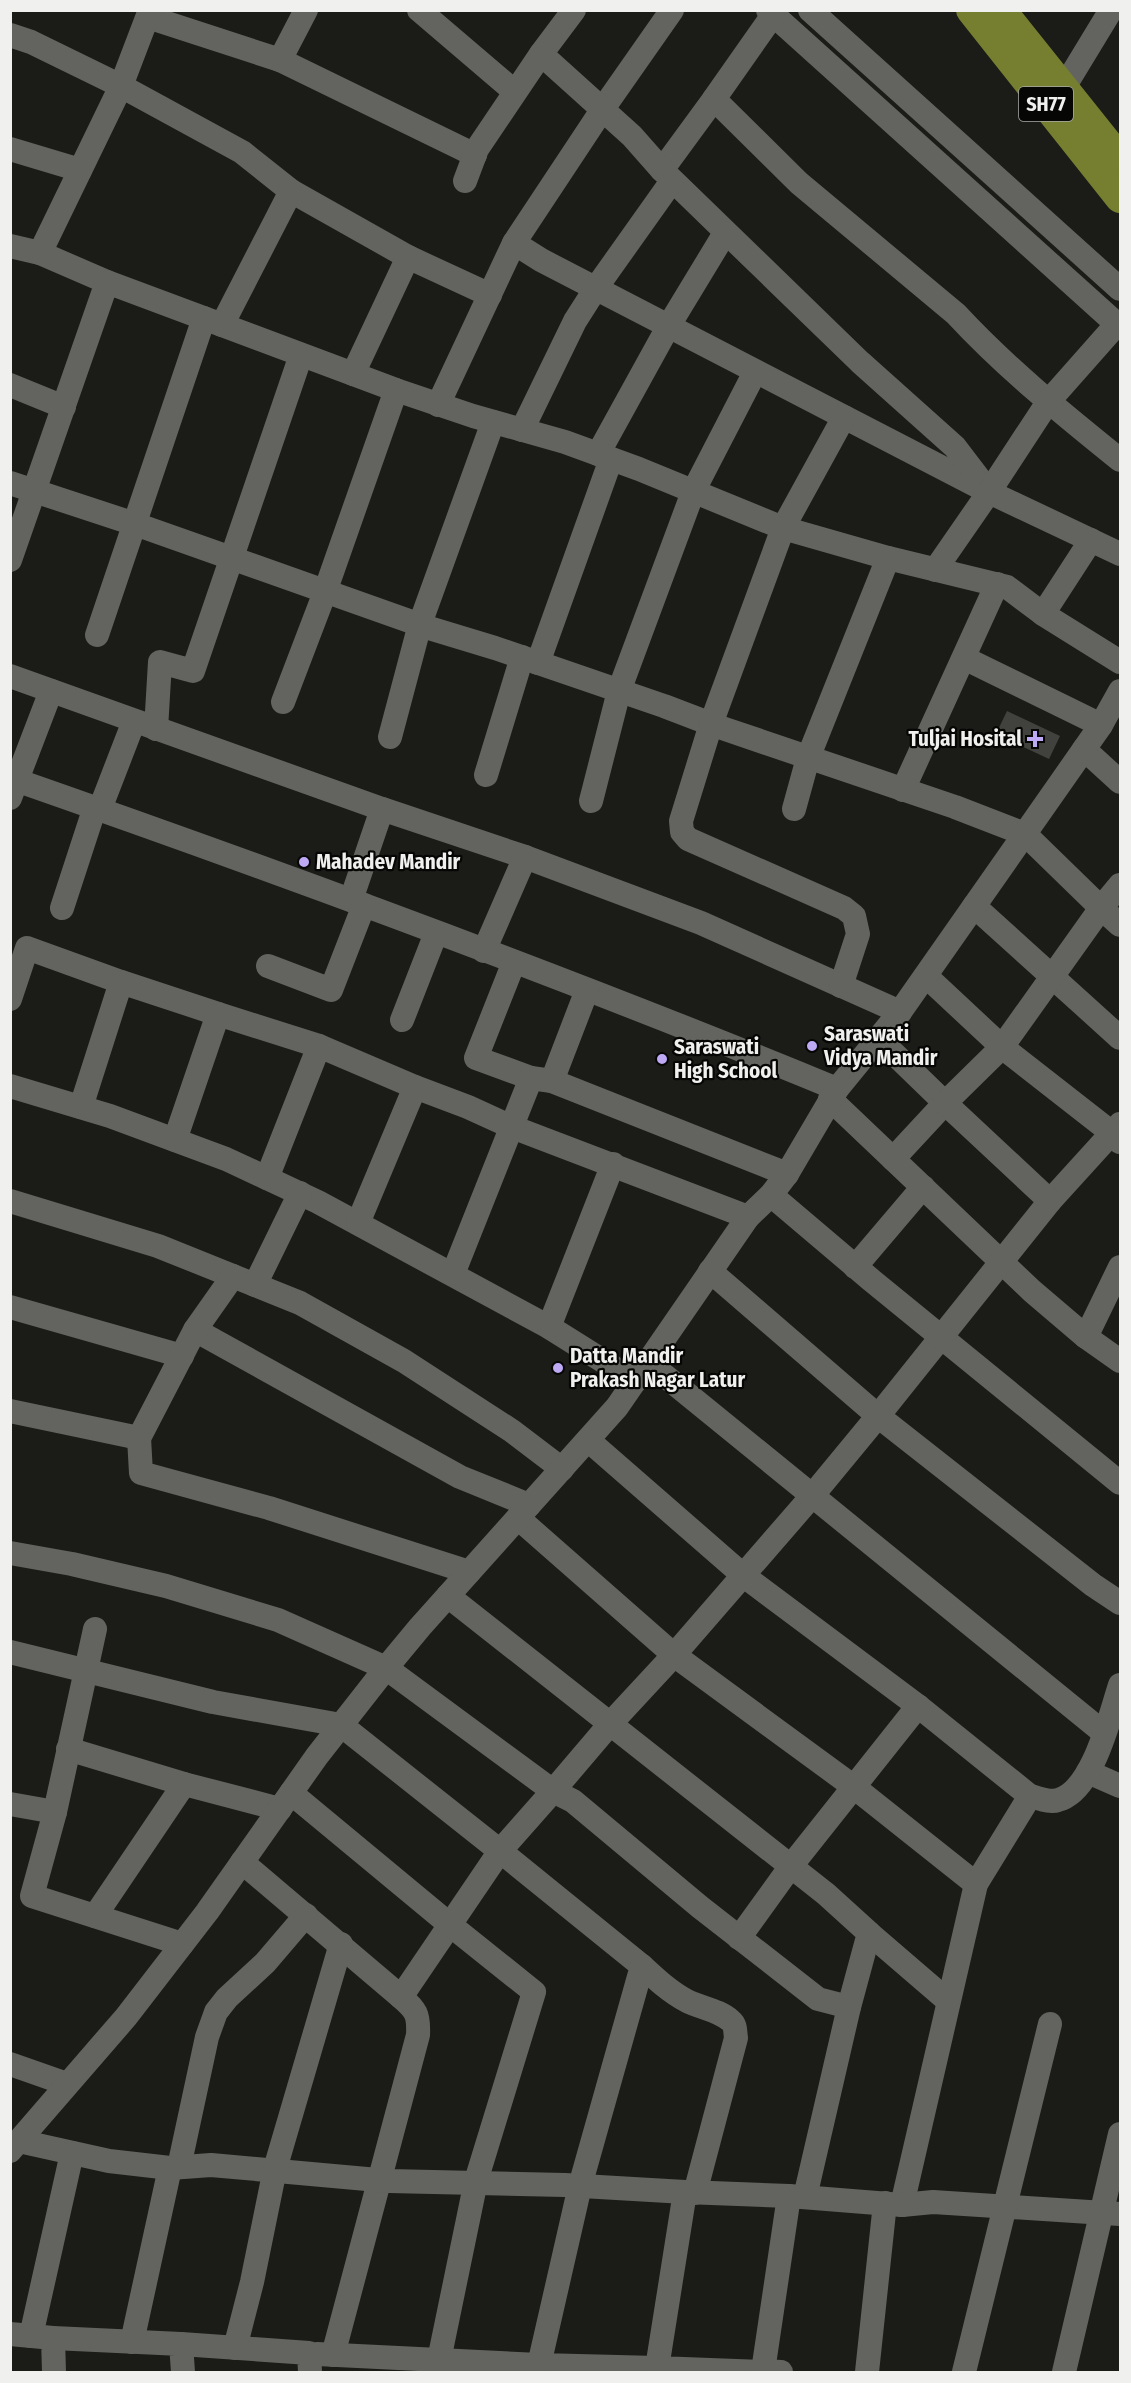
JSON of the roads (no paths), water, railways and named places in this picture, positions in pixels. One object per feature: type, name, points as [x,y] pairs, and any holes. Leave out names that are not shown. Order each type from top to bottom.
[{"type":"main road","name":"SH77","points":[[971,10],[1120,198]]},
{"type":"main road","name":"SH77","points":[[1001,10],[1120,159]]},
{"type":"street","points":[[280,60],[306,10]]},
{"type":"street","points":[[419,10],[515,92]]},
{"type":"street","points":[[465,182],[475,154],[541,54],[574,10]]},
{"type":"street","points":[[438,405],[514,243],[602,110],[672,10]]},
{"type":"street","points":[[810,10],[1120,289]]},
{"type":"street","points":[[1063,89],[1111,10]]},
{"type":"street","points":[[522,430],[575,321],[714,99],[771,13],[1119,326],[1048,402],[935,570]]},
{"type":"street","points":[[40,253],[121,86],[149,14],[280,60],[475,154]]},
{"type":"street","points":[[10,35],[31,42],[121,86],[242,152],[291,191],[408,257],[490,295]]},
{"type":"street","points":[[541,54],[632,136],[667,176],[725,233],[860,362],[954,447],[989,492]]},
{"type":"street","points":[[714,99],[799,183],[956,314],[976,336],[1048,402],[1120,460]]},
{"type":"street","points":[[10,149],[80,170]]},
{"type":"street","points":[[97,635],[135,524],[213,322],[291,191]]},
{"type":"street","points":[[486,775],[604,457],[668,327],[725,233]]},
{"type":"street","points":[[514,243],[755,372],[989,492],[1120,554]]},
{"type":"street","points":[[10,246],[40,253],[106,282],[438,405],[604,457],[783,528],[888,558],[1007,587],[1043,614],[1120,662]]},
{"type":"street","points":[[353,374],[408,257]]},
{"type":"street","points":[[10,560],[36,492],[106,282]]},
{"type":"street","points":[[62,908],[98,808],[145,725],[160,662],[193,671],[301,355]]},
{"type":"street","points":[[591,801],[619,691],[693,492],[755,372]]},
{"type":"street","points":[[10,385],[64,407]]},
{"type":"street","points":[[283,702],[325,592],[396,390]]},
{"type":"street","points":[[841,986],[858,934],[854,916],[844,909],[698,845],[682,832],[681,821],[711,724],[783,528],[844,417]]},
{"type":"street","points":[[390,737],[420,624],[493,422]]},
{"type":"street","points":[[10,483],[530,660],[1024,834],[1120,925]]},
{"type":"street","points":[[1043,614],[1091,540]]},
{"type":"street","points":[[794,809],[808,758],[888,558]]},
{"type":"street","points":[[903,790],[997,584]]},
{"type":"street","points":[[964,658],[1101,725]]},
{"type":"street","points":[[10,676],[382,809],[525,857],[700,923],[900,1012]]},
{"type":"street","points":[[51,691],[13,785],[98,808],[358,903],[711,1037],[834,1094],[893,1159],[1032,1291],[1086,1337],[1120,1361]]},
{"type":"street","points":[[15,2146],[126,2017],[182,1944],[341,1725],[386,1668],[617,1407],[748,1217],[771,1195],[787,1174],[834,1094],[926,976],[1101,725],[1120,691]]},
{"type":"street","points":[[1084,749],[1120,782]]},
{"type":"street","points":[[268,966],[331,990],[358,903],[382,809]]},
{"type":"street","points":[[484,951],[525,857]]},
{"type":"street","points":[[893,1159],[1002,1047],[1101,908],[1120,885]]},
{"type":"street","points":[[974,906],[1120,1038]]},
{"type":"street","points":[[402,1020],[436,933]]},
{"type":"street","points":[[10,999],[19,945],[122,982],[319,1046],[512,1127],[748,1217]]},
{"type":"street","points":[[514,962],[476,1058],[541,1079],[787,1174]]},
{"type":"street","points":[[400,1997],[500,1851],[812,1496],[1050,1201],[1118,1133],[1002,1047],[926,976]]},
{"type":"street","points":[[81,1107],[122,982]]},
{"type":"street","points":[[453,1275],[512,1127],[541,1079],[587,990]]},
{"type":"street","points":[[175,1140],[218,1014]]},
{"type":"street","points":[[879,1039],[1050,1201]]},
{"type":"street","points":[[267,1178],[319,1046]]},
{"type":"street","points":[[10,1086],[81,1107],[226,1159],[300,1193],[549,1327],[641,1372],[812,1496],[1104,1733]]},
{"type":"street","points":[[358,1223],[415,1087]]},
{"type":"street","points":[[549,1327],[613,1164]]},
{"type":"street","points":[[855,1267],[923,1187]]},
{"type":"street","points":[[255,1285],[300,1193]]},
{"type":"street","points":[[771,1195],[855,1267],[1120,1483]]},
{"type":"street","points":[[10,1201],[158,1246],[300,1304],[404,1361],[512,1431],[562,1469]]},
{"type":"street","points":[[1086,1337],[1120,1267]]},
{"type":"street","points":[[710,1271],[878,1416],[1093,1585],[1120,1603]]},
{"type":"street","points":[[233,1276],[195,1330],[139,1438],[141,1473],[269,1508],[469,1572]]},
{"type":"street","points":[[10,1307],[182,1356]]},
{"type":"street","points":[[195,1330],[524,1512],[674,1655],[854,1786],[975,1884]]},
{"type":"street","points":[[10,1411],[139,1438]]},
{"type":"street","points":[[588,1440],[744,1576],[918,1706],[1030,1796],[1048,1801],[1058,1800],[1071,1792],[1088,1772],[1120,1685]]},
{"type":"street","points":[[10,1553],[72,1564],[166,1586],[278,1620],[386,1668],[553,1791],[573,1801],[739,1938],[818,1999],[849,2007]]},
{"type":"street","points":[[448,1596],[826,1894],[948,2001]]},
{"type":"street","points":[[94,1629],[55,1812],[21,1894],[182,1944]]},
{"type":"street","points":[[10,1652],[213,1702],[341,1725],[500,1851],[670,1991],[733,2023],[736,2038],[690,2193],[657,2370]]},
{"type":"street","points":[[739,1938],[791,1866],[918,1706]]},
{"type":"street","points":[[68,1749],[184,1784],[285,1801],[449,1924],[534,1992],[476,2181],[439,2366]]},
{"type":"street","points":[[1088,1772],[1120,1786]]},
{"type":"street","points":[[95,1916],[184,1784]]},
{"type":"street","points":[[867,2373],[894,2204],[948,2001],[975,1884],[1030,1796]]},
{"type":"street","points":[[10,1804],[55,1812]]},
{"type":"street","points":[[242,1862],[416,2010],[419,2022],[418,2035],[333,2355]]},
{"type":"street","points":[[132,2342],[207,2037],[216,2012],[227,1998],[265,1963],[306,1915]]},
{"type":"street","points":[[32,2336],[235,2348],[310,2363],[333,2355],[439,2366],[769,2372],[797,2196],[869,1933]]},
{"type":"street","points":[[235,2348],[252,2282],[275,2169],[341,1944]]},
{"type":"street","points":[[539,2369],[580,2186],[642,1966]]},
{"type":"street","points":[[964,2373],[1050,2024]]},
{"type":"street","points":[[10,2064],[67,2084]]},
{"type":"street","points":[[1064,2373],[1111,2214],[1120,2134]]},
{"type":"street","points":[[15,2146],[72,2153],[109,2161],[174,2167],[211,2165],[275,2169],[380,2180],[476,2181],[690,2193],[797,2196],[894,2204],[933,2202],[1111,2214]]},
{"type":"street","points":[[54,2373],[32,2336],[72,2153]]},
{"type":"street","points":[[181,2344],[183,2373]]},
{"type":"place","name":"Tuljai Hosital","points":[[1035,739]]},
{"type":"place","name":"Mahadev Mandir","points":[[304,862]]},
{"type":"place","name":"Saraswati Vidya Mandir","points":[[812,1046]]},
{"type":"place","name":"Saraswati High School","points":[[662,1059]]},
{"type":"place","name":"Datta Mandir Prakash Nagar Latur","points":[[558,1368]]}]
